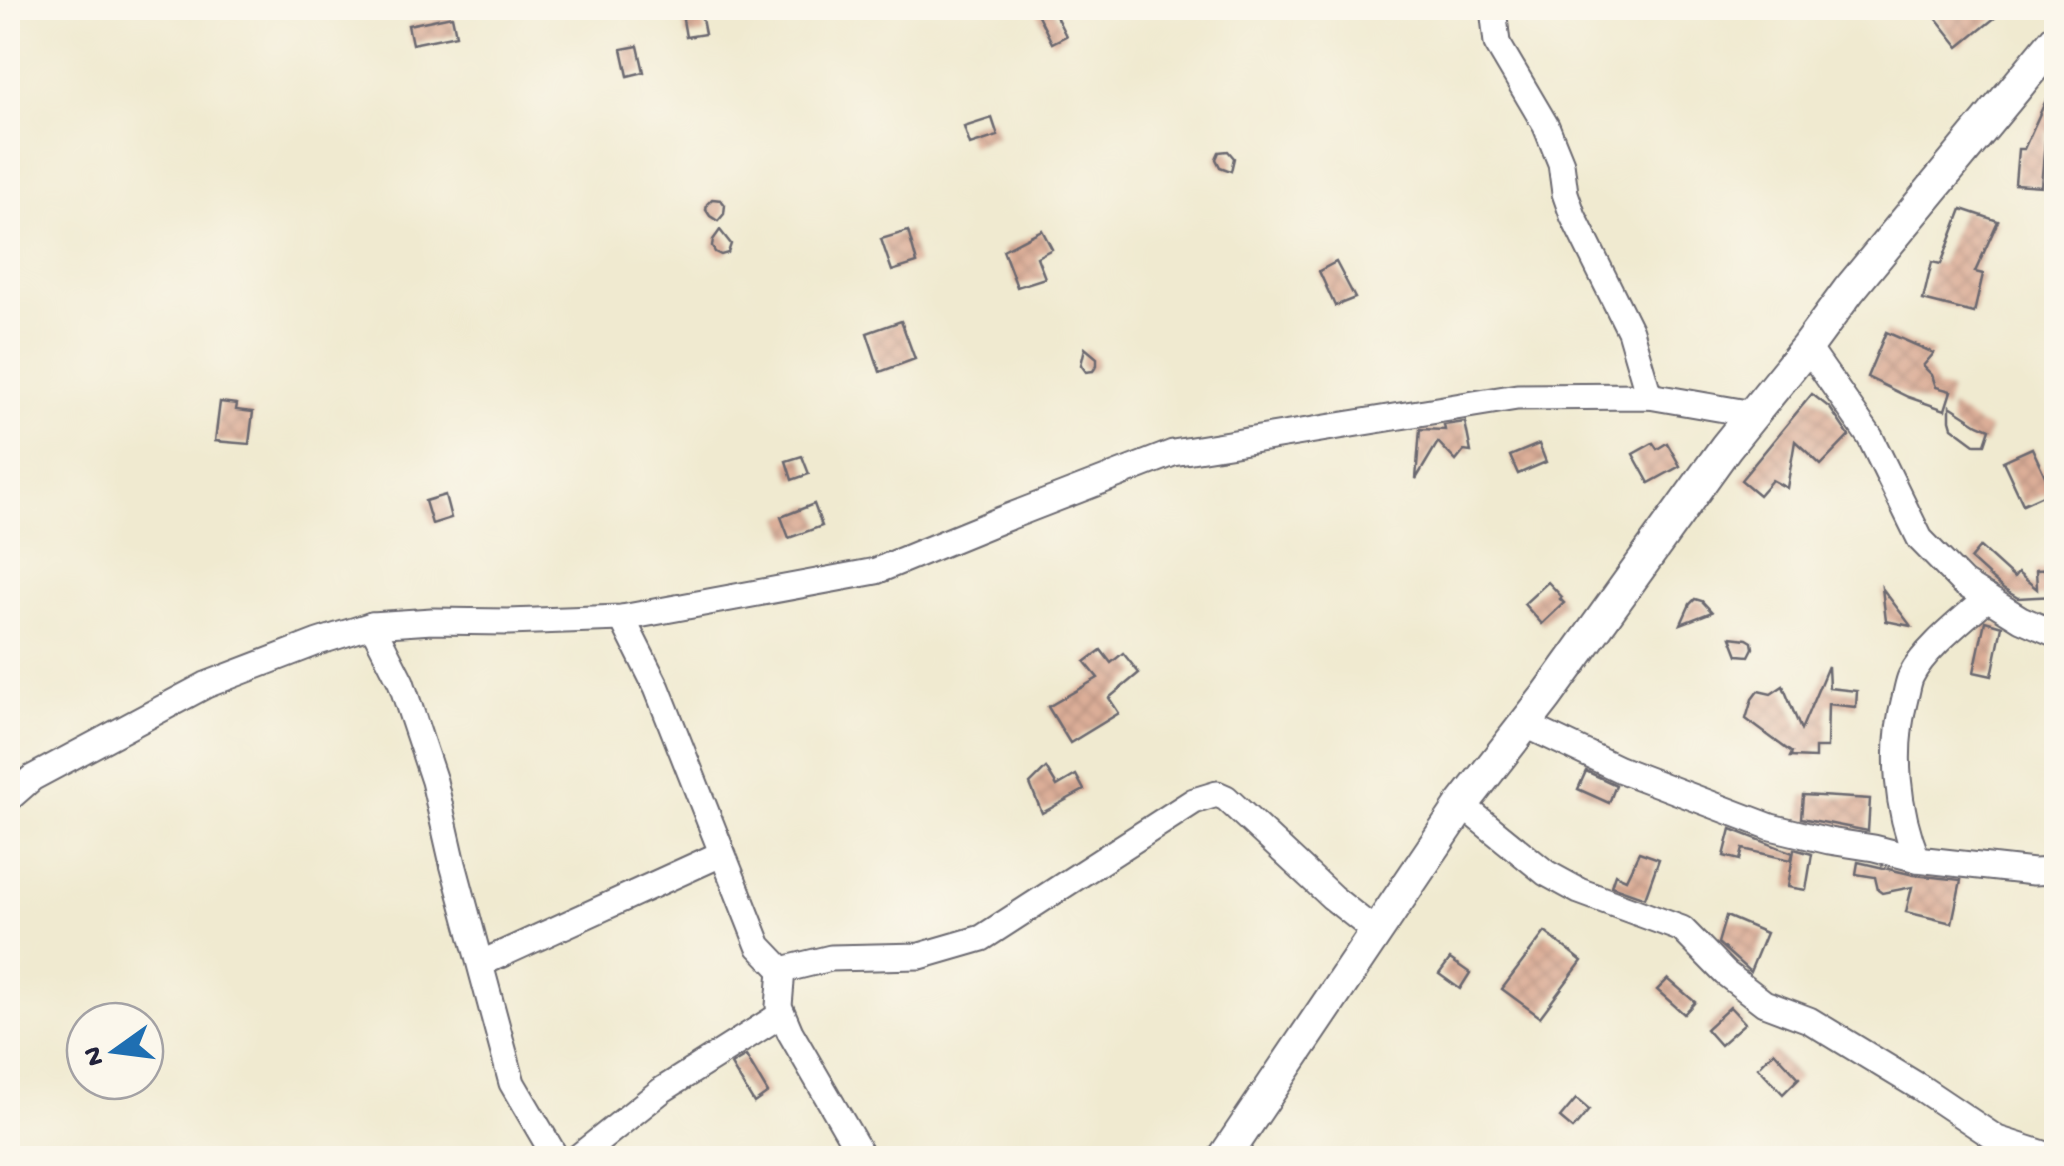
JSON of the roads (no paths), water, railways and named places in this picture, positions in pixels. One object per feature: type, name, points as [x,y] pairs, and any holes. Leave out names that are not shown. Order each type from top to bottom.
[{"type":"street","points":[[1493,8],[1497,43],[1546,126],[1561,163],[1573,216],[1630,331],[1649,396]]},
{"type":"street","points":[[1224,1158],[1462,805],[1726,447],[1849,290],[2056,39]]},
{"type":"street","points":[[1808,346],[1870,437],[1920,539],[1964,583],[2021,620],[2056,634]]},
{"type":"street","points":[[8,798],[32,778],[206,685],[372,625],[622,618],[876,571],[1172,453],[1517,396],[1649,396],[1752,414]]},
{"type":"street","points":[[1917,859],[1903,817],[1898,777],[1900,719],[1907,690],[1911,676],[1930,651],[1988,598]]},
{"type":"street","points":[[622,618],[656,688],[759,946],[782,970],[779,1006],[790,1032],[863,1158]]},
{"type":"street","points":[[372,625],[400,682],[434,782],[512,1083],[556,1158]]},
{"type":"street","points":[[1524,724],[1619,769],[1771,828],[1917,859],[2056,871]]},
{"type":"street","points":[[782,970],[831,958],[920,956],[982,938],[1194,801],[1217,794],[1376,932]]},
{"type":"street","points":[[1462,805],[1546,873],[1579,891],[1682,930],[1725,973],[1764,1003],[1809,1020],[1997,1139],[2056,1158]]},
{"type":"street","points":[[482,963],[721,854]]},
{"type":"street","points":[[576,1158],[662,1090],[782,1014]]}]
